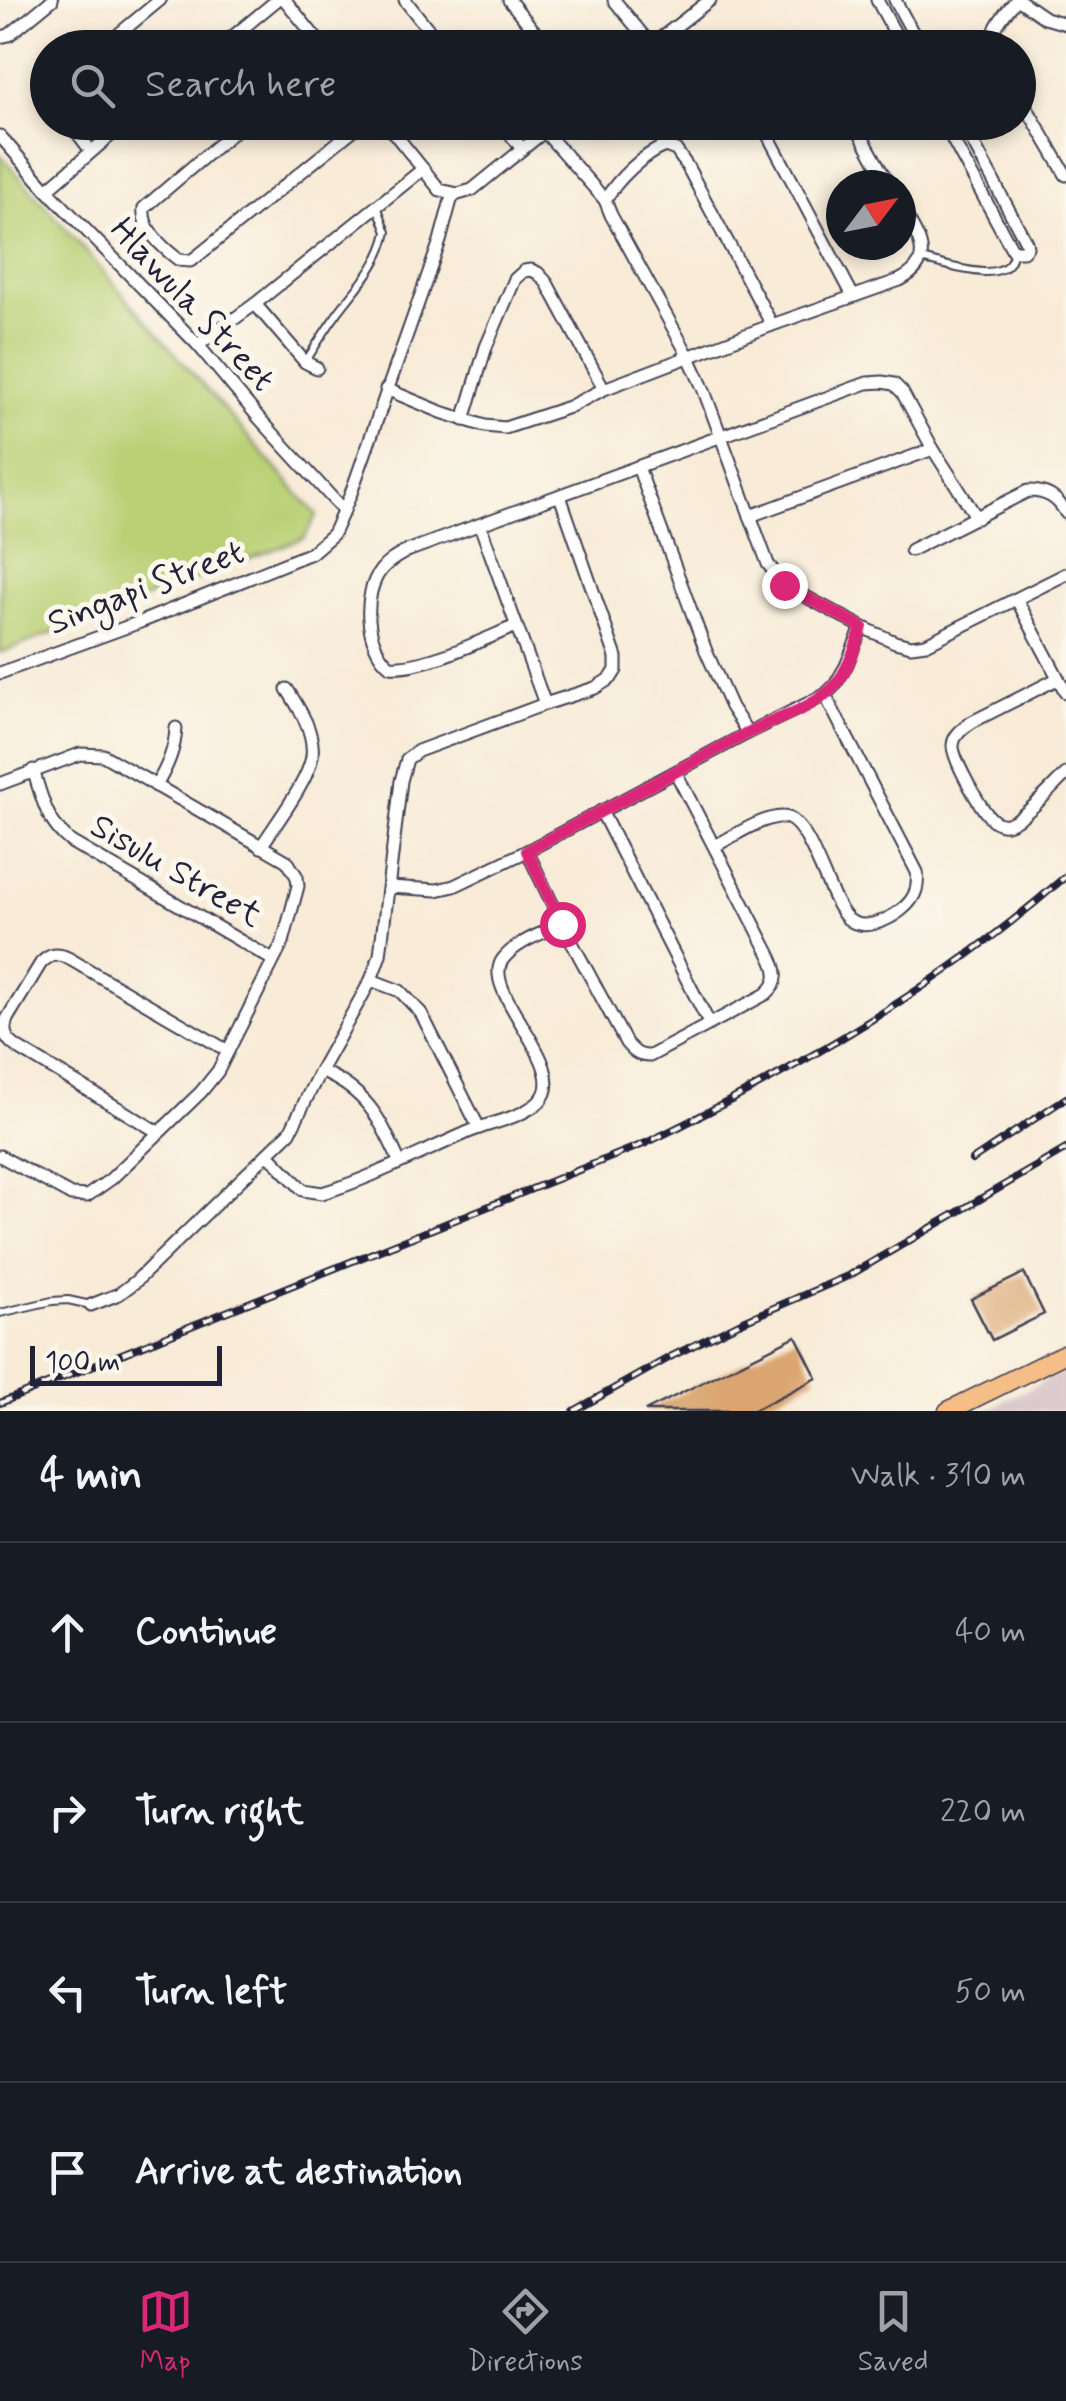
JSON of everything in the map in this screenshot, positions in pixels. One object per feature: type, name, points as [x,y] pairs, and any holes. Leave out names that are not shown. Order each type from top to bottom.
[{"type":"main road","points":[[948,1411],[1066,1353]]},
{"type":"street","points":[[0,37],[9,35],[52,0]]},
{"type":"street","points":[[124,30],[160,0]]},
{"type":"street","points":[[242,30],[281,0],[308,30]]},
{"type":"street","points":[[406,0],[428,30]]},
{"type":"street","points":[[510,0],[534,30]]},
{"type":"street","points":[[614,0],[637,30]]},
{"type":"street","points":[[670,30],[710,0]]},
{"type":"street","points":[[877,0],[893,30]]},
{"type":"street","points":[[895,0],[911,30]]},
{"type":"street","points":[[995,30],[1018,0],[1045,18],[1066,24]]},
{"type":"street","points":[[1036,123],[1066,175]]},
{"type":"street","name":"Hlawula Street","points":[[0,136],[198,346],[344,510]]},
{"type":"street","points":[[83,140],[92,151]]},
{"type":"street","points":[[47,190],[105,140]]},
{"type":"street","points":[[224,140],[144,208],[145,224],[174,258],[195,258],[342,140]]},
{"type":"street","points":[[400,140],[440,190],[455,194],[472,190],[534,140]]},
{"type":"street","points":[[515,140],[522,149]]},
{"type":"street","points":[[552,140],[605,200],[689,357],[768,564],[784,585],[895,642],[920,646],[1066,574]]},
{"type":"street","points":[[770,140],[853,296]]},
{"type":"street","points":[[864,140],[880,170]]},
{"type":"street","points":[[953,140],[1013,251],[1023,251],[1026,242],[972,140]]},
{"type":"street","points":[[605,200],[647,155],[666,146],[676,150],[772,325]]},
{"type":"street","points":[[198,346],[423,169]]},
{"type":"street","points":[[344,510],[455,194]]},
{"type":"street","points":[[386,389],[464,420],[505,428],[900,280],[918,268],[922,259],[916,237]]},
{"type":"street","points":[[464,420],[508,292],[524,271],[538,272],[547,283],[604,389]]},
{"type":"street","points":[[255,304],[305,362],[317,368]]},
{"type":"street","points":[[516,626],[423,662],[390,666],[375,646],[369,602],[372,584],[387,564],[407,551],[867,384],[894,384],[902,392],[932,449],[977,518]]},
{"type":"street","points":[[750,516],[932,449]]},
{"type":"street","points":[[638,468],[706,651],[731,707],[748,733]]},
{"type":"street","points":[[910,550],[1028,491],[1052,496],[1066,513]]},
{"type":"street","points":[[91,1305],[119,1294],[134,1282],[290,1132],[371,980],[382,942],[401,781],[407,760],[418,750],[611,678],[616,664],[560,496]]},
{"type":"street","name":"Singapi Street","points":[[0,673],[310,553],[333,534],[344,510]]},
{"type":"street","points":[[480,525],[545,704]]},
{"type":"street","points":[[1017,600],[1066,693]]},
{"type":"street","points":[[389,887],[444,888],[527,851],[825,695],[846,666],[862,627]]},
{"type":"street","points":[[1057,679],[972,722],[960,731],[953,744],[956,759],[984,811],[1003,825],[1022,816],[1066,774]]},
{"type":"street","points":[[261,846],[303,780],[312,757],[306,722],[287,690]]},
{"type":"street","points":[[716,846],[764,821],[788,818],[808,843],[842,911],[855,924],[871,925],[910,901],[918,883],[916,872],[825,695]]},
{"type":"street","points":[[156,786],[171,757],[176,728]]},
{"type":"street","points":[[0,784],[80,754],[103,755],[287,862],[298,886],[287,931],[218,1071],[111,1179],[87,1196],[79,1196],[64,1192],[0,1156]]},
{"type":"street","name":"Sisulu Street","points":[[33,770],[50,820],[59,833],[273,960]]},
{"type":"street","points":[[527,851],[617,1027],[634,1053],[650,1056],[766,994],[777,980],[774,962],[676,773]]},
{"type":"street","points":[[601,811],[709,1023]]},
{"type":"street","points":[[269,1155],[303,1190],[312,1193],[336,1189],[527,1111],[545,1095],[546,1076],[501,984],[498,967],[514,950],[562,924]]},
{"type":"street","points":[[158,1132],[8,1039],[4,1027],[7,1019],[40,963],[59,954],[68,958],[228,1051]]},
{"type":"street","points":[[371,980],[400,991],[421,1014],[479,1128]]},
{"type":"street","points":[[320,1071],[354,1090],[368,1104],[400,1161]]},
{"type":"lane","points":[[305,362],[379,256],[388,232],[377,206]]},
{"type":"lane","points":[[922,259],[991,274],[1010,264],[1013,251]]},
{"type":"lane","points":[[0,1314],[68,1300],[91,1305]]},
{"type":"shaded area","points":[[1066,1370],[1066,1411],[984,1411]]},
{"type":"green space","points":[[0,154],[317,515],[304,538],[0,653]]},
{"type":"building","points":[[1024,1273],[1044,1314],[992,1340],[971,1299]]},
{"type":"building","points":[[796,1336],[817,1378],[752,1411],[645,1411]]},
{"type":"railway","points":[[0,1403],[646,1143],[865,1024],[968,954],[1066,876]]},
{"type":"railway","points":[[972,1160],[1066,1098]]},
{"type":"railway","points":[[574,1411],[672,1356],[850,1275],[1066,1149]]},
{"type":"route","points":[[562,924],[527,851],[825,695],[835,685],[862,627],[784,585]]}]
